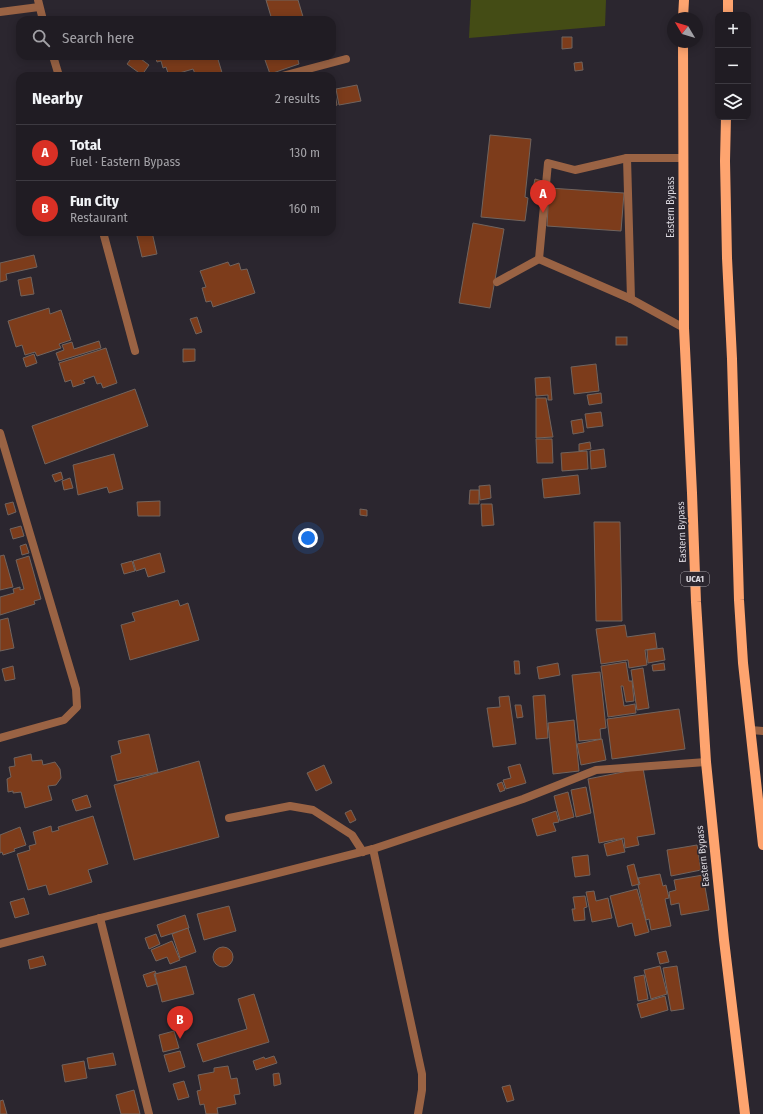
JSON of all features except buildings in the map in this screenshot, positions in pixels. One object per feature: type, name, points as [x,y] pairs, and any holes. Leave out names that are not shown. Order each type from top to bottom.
[{"type":"main road","points":[[683,12],[684,0]]},
{"type":"main road","points":[[728,0],[728,12]]},
{"type":"main road","name":"Eastern Bypass","points":[[683,48],[682,158],[684,328],[696,602],[706,762],[725,947],[745,1114]]},
{"type":"main road","points":[[726,120],[725,161],[727,258],[732,359],[739,600],[743,663],[763,844]]},
{"type":"street","points":[[0,12],[38,3],[42,16]]},
{"type":"street","points":[[296,72],[346,58]]},
{"type":"street","points":[[54,60],[58,72]]},
{"type":"street","points":[[627,158],[631,299]]},
{"type":"street","points":[[540,259],[548,163],[575,170],[627,158],[682,158]]},
{"type":"street","points":[[104,236],[135,351]]},
{"type":"street","points":[[497,282],[540,259]]},
{"type":"street","points":[[540,259],[631,299],[684,328]]},
{"type":"street","points":[[0,433],[76,689],[77,707],[64,720],[0,738]]},
{"type":"street","points":[[751,730],[763,732]]},
{"type":"street","points":[[0,944],[364,852],[523,799],[596,770],[706,762]]},
{"type":"street","points":[[229,818],[290,806],[313,810],[352,835],[364,852]]},
{"type":"street","points":[[373,849],[422,1074],[422,1090],[418,1114]]},
{"type":"street","points":[[100,918],[149,1114]]},
{"type":"green space","points":[[471,0],[606,0],[605,26],[469,38]]},
{"type":"place","name":"Total","points":[[543,213]]},
{"type":"place","name":"Fun City","points":[[180,1039]]}]
